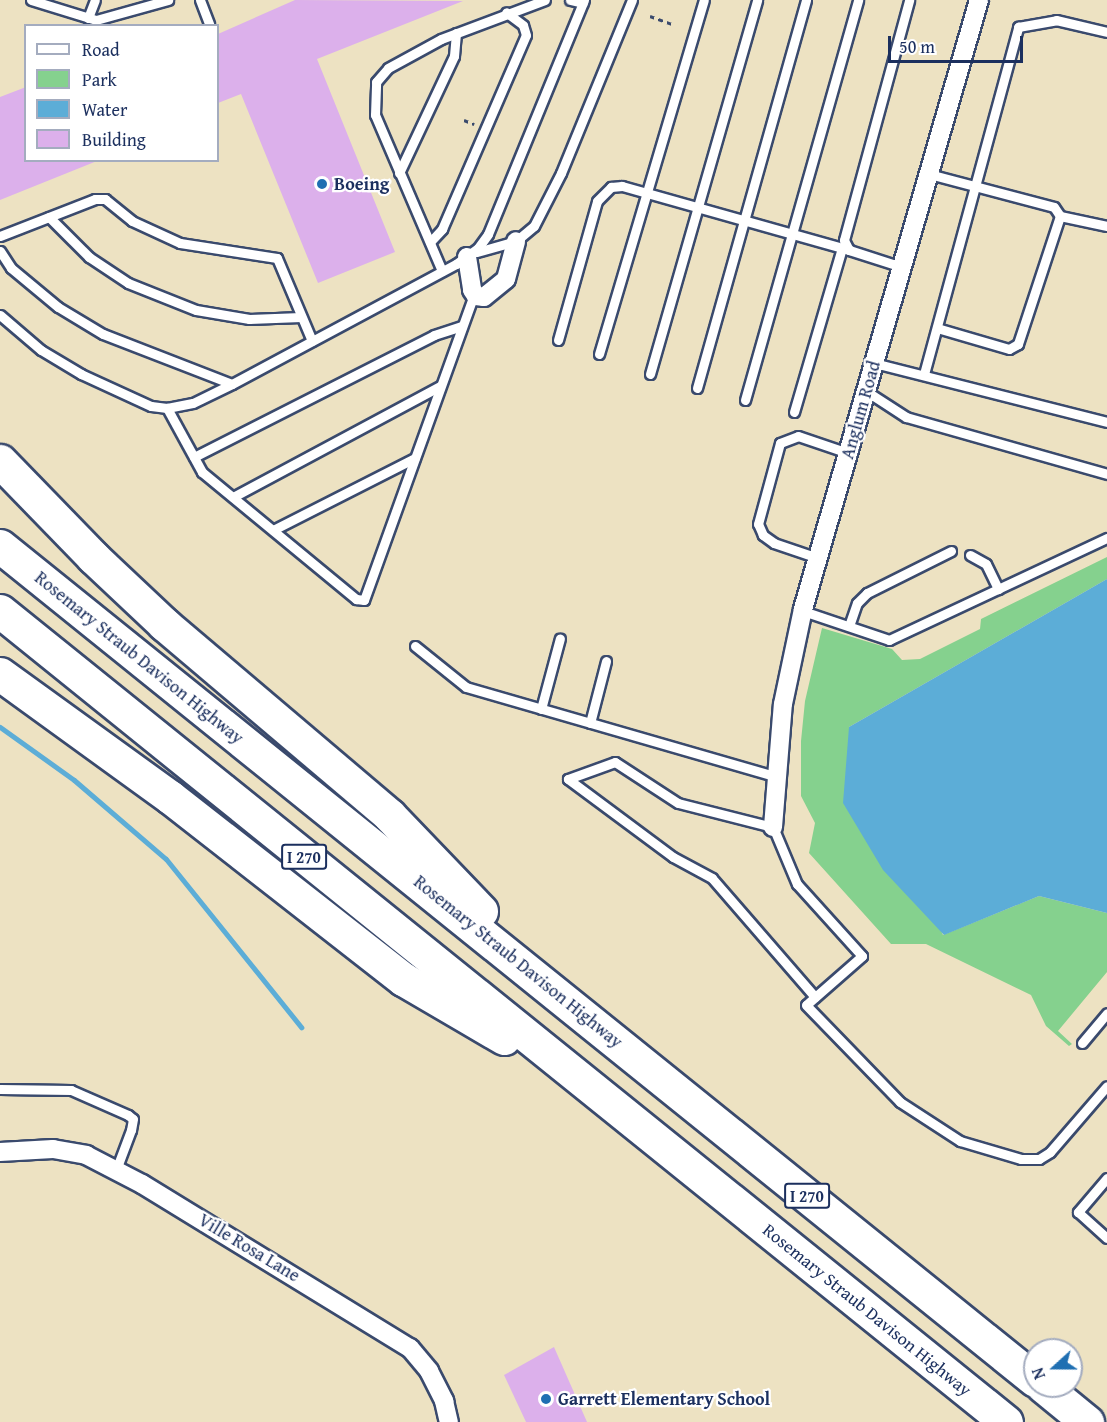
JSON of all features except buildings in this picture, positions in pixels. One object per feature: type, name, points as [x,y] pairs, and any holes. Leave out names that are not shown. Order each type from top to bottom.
[{"type":"highway","points":[[0,461],[165,624],[389,815],[579,1011]]},
{"type":"highway","name":"Rosemary Straub Davison Highway","points":[[0,546],[1023,1370]]},
{"type":"highway","name":"Rosemary Straub Davison Highway","points":[[0,611],[1006,1422]]},
{"type":"highway","points":[[0,674],[170,797],[403,979],[609,1101]]},
{"type":"highway","points":[[1058,1398],[1087,1422]]},
{"type":"street","name":"Anglum Road","points":[[773,827],[783,704],[803,611],[979,0]]},
{"type":"street","points":[[467,257],[468,276],[474,294],[484,297],[491,294],[506,279],[516,241]]},
{"type":"street","name":"Ville Rosa Lane","points":[[0,1152],[53,1149],[86,1155],[116,1170],[410,1348],[429,1371],[444,1401],[449,1422]]},
{"type":"lane","points":[[30,0],[88,18],[120,16],[168,0]]},
{"type":"lane","points":[[88,18],[95,0]]},
{"type":"lane","points":[[200,0],[209,24]]},
{"type":"lane","points":[[442,271],[375,115],[376,82],[388,68],[456,33],[542,0]]},
{"type":"lane","points":[[467,257],[488,234],[584,2],[570,0]]},
{"type":"lane","points":[[0,315],[41,350],[81,374],[152,406],[167,408],[193,403],[232,384],[467,257],[493,245],[516,241],[534,226],[561,173],[632,0]]},
{"type":"lane","points":[[599,354],[704,0]]},
{"type":"lane","points":[[651,374],[757,0]]},
{"type":"lane","points":[[697,388],[747,221],[806,0]]},
{"type":"lane","points":[[745,400],[858,0]]},
{"type":"lane","points":[[794,412],[845,249],[844,240],[909,0]]},
{"type":"lane","points":[[430,242],[442,229],[526,35],[523,25],[506,12]]},
{"type":"lane","points":[[924,374],[1018,27],[1056,20],[1107,32]]},
{"type":"lane","points":[[399,172],[454,56],[456,33]]},
{"type":"lane","points":[[929,174],[1054,207],[1060,216],[1107,226]]},
{"type":"lane","points":[[558,340],[597,201],[611,187],[646,193],[698,207],[902,267]]},
{"type":"lane","points":[[0,236],[105,199],[132,221],[180,243],[277,258],[312,341]]},
{"type":"lane","points":[[937,328],[1009,349],[1018,344],[1060,216]]},
{"type":"lane","points":[[49,217],[90,258],[128,283],[196,310],[249,319],[301,317]]},
{"type":"lane","points":[[0,251],[11,267],[57,307],[103,334],[232,384]]},
{"type":"lane","points":[[167,408],[202,472],[356,599],[364,600],[474,294]]},
{"type":"lane","points":[[194,457],[434,335],[461,326]]},
{"type":"lane","points":[[874,363],[1107,422]]},
{"type":"lane","points":[[233,497],[440,386]]},
{"type":"lane","points":[[866,391],[906,417],[1107,474]]},
{"type":"lane","points":[[818,558],[774,543],[763,535],[758,524],[780,443],[798,436],[848,453]]},
{"type":"lane","points":[[273,530],[415,458]]},
{"type":"lane","points":[[803,611],[890,640],[1107,538]]},
{"type":"lane","points":[[849,626],[857,603],[867,593],[951,551]]},
{"type":"lane","points":[[970,555],[986,564],[998,589]]},
{"type":"lane","points":[[541,709],[560,638]]},
{"type":"lane","points":[[415,646],[466,687],[777,777]]},
{"type":"lane","points":[[590,723],[606,661]]},
{"type":"lane","points":[[815,997],[712,878],[673,856],[568,779],[615,762],[678,803],[773,827],[797,884],[862,956],[807,1005],[862,1066],[900,1102],[960,1141],[1021,1159],[1039,1159],[1050,1152],[1107,1086]]},
{"type":"lane","points":[[1082,1043],[1107,1013]]},
{"type":"lane","points":[[0,1089],[70,1090],[128,1114],[133,1119],[131,1131],[116,1170]]},
{"type":"lane","points":[[1107,1178],[1078,1212],[1107,1238]]},
{"type":"path","points":[[650,16],[672,24]]},
{"type":"path","points":[[464,120],[476,124]]},
{"type":"green space","points":[[1107,557],[1107,579],[849,727],[943,935],[1039,896],[1107,913],[1107,972],[1058,1031],[1072,1044],[1069,1046],[1046,1026],[1031,995],[926,944],[891,944],[809,853],[815,823],[801,796],[801,741],[805,701],[822,628],[892,649],[902,660],[920,659],[980,629],[981,619]]},
{"type":"water","points":[[1107,579],[1107,913],[1039,896],[944,935],[883,870],[843,803],[849,727]]},
{"type":"waterway","points":[[0,727],[74,780],[166,859],[301,1027]]},
{"type":"place","name":"Boeing","points":[[322,184]]},
{"type":"place","name":"Garrett Elementary School","points":[[546,1399]]}]
